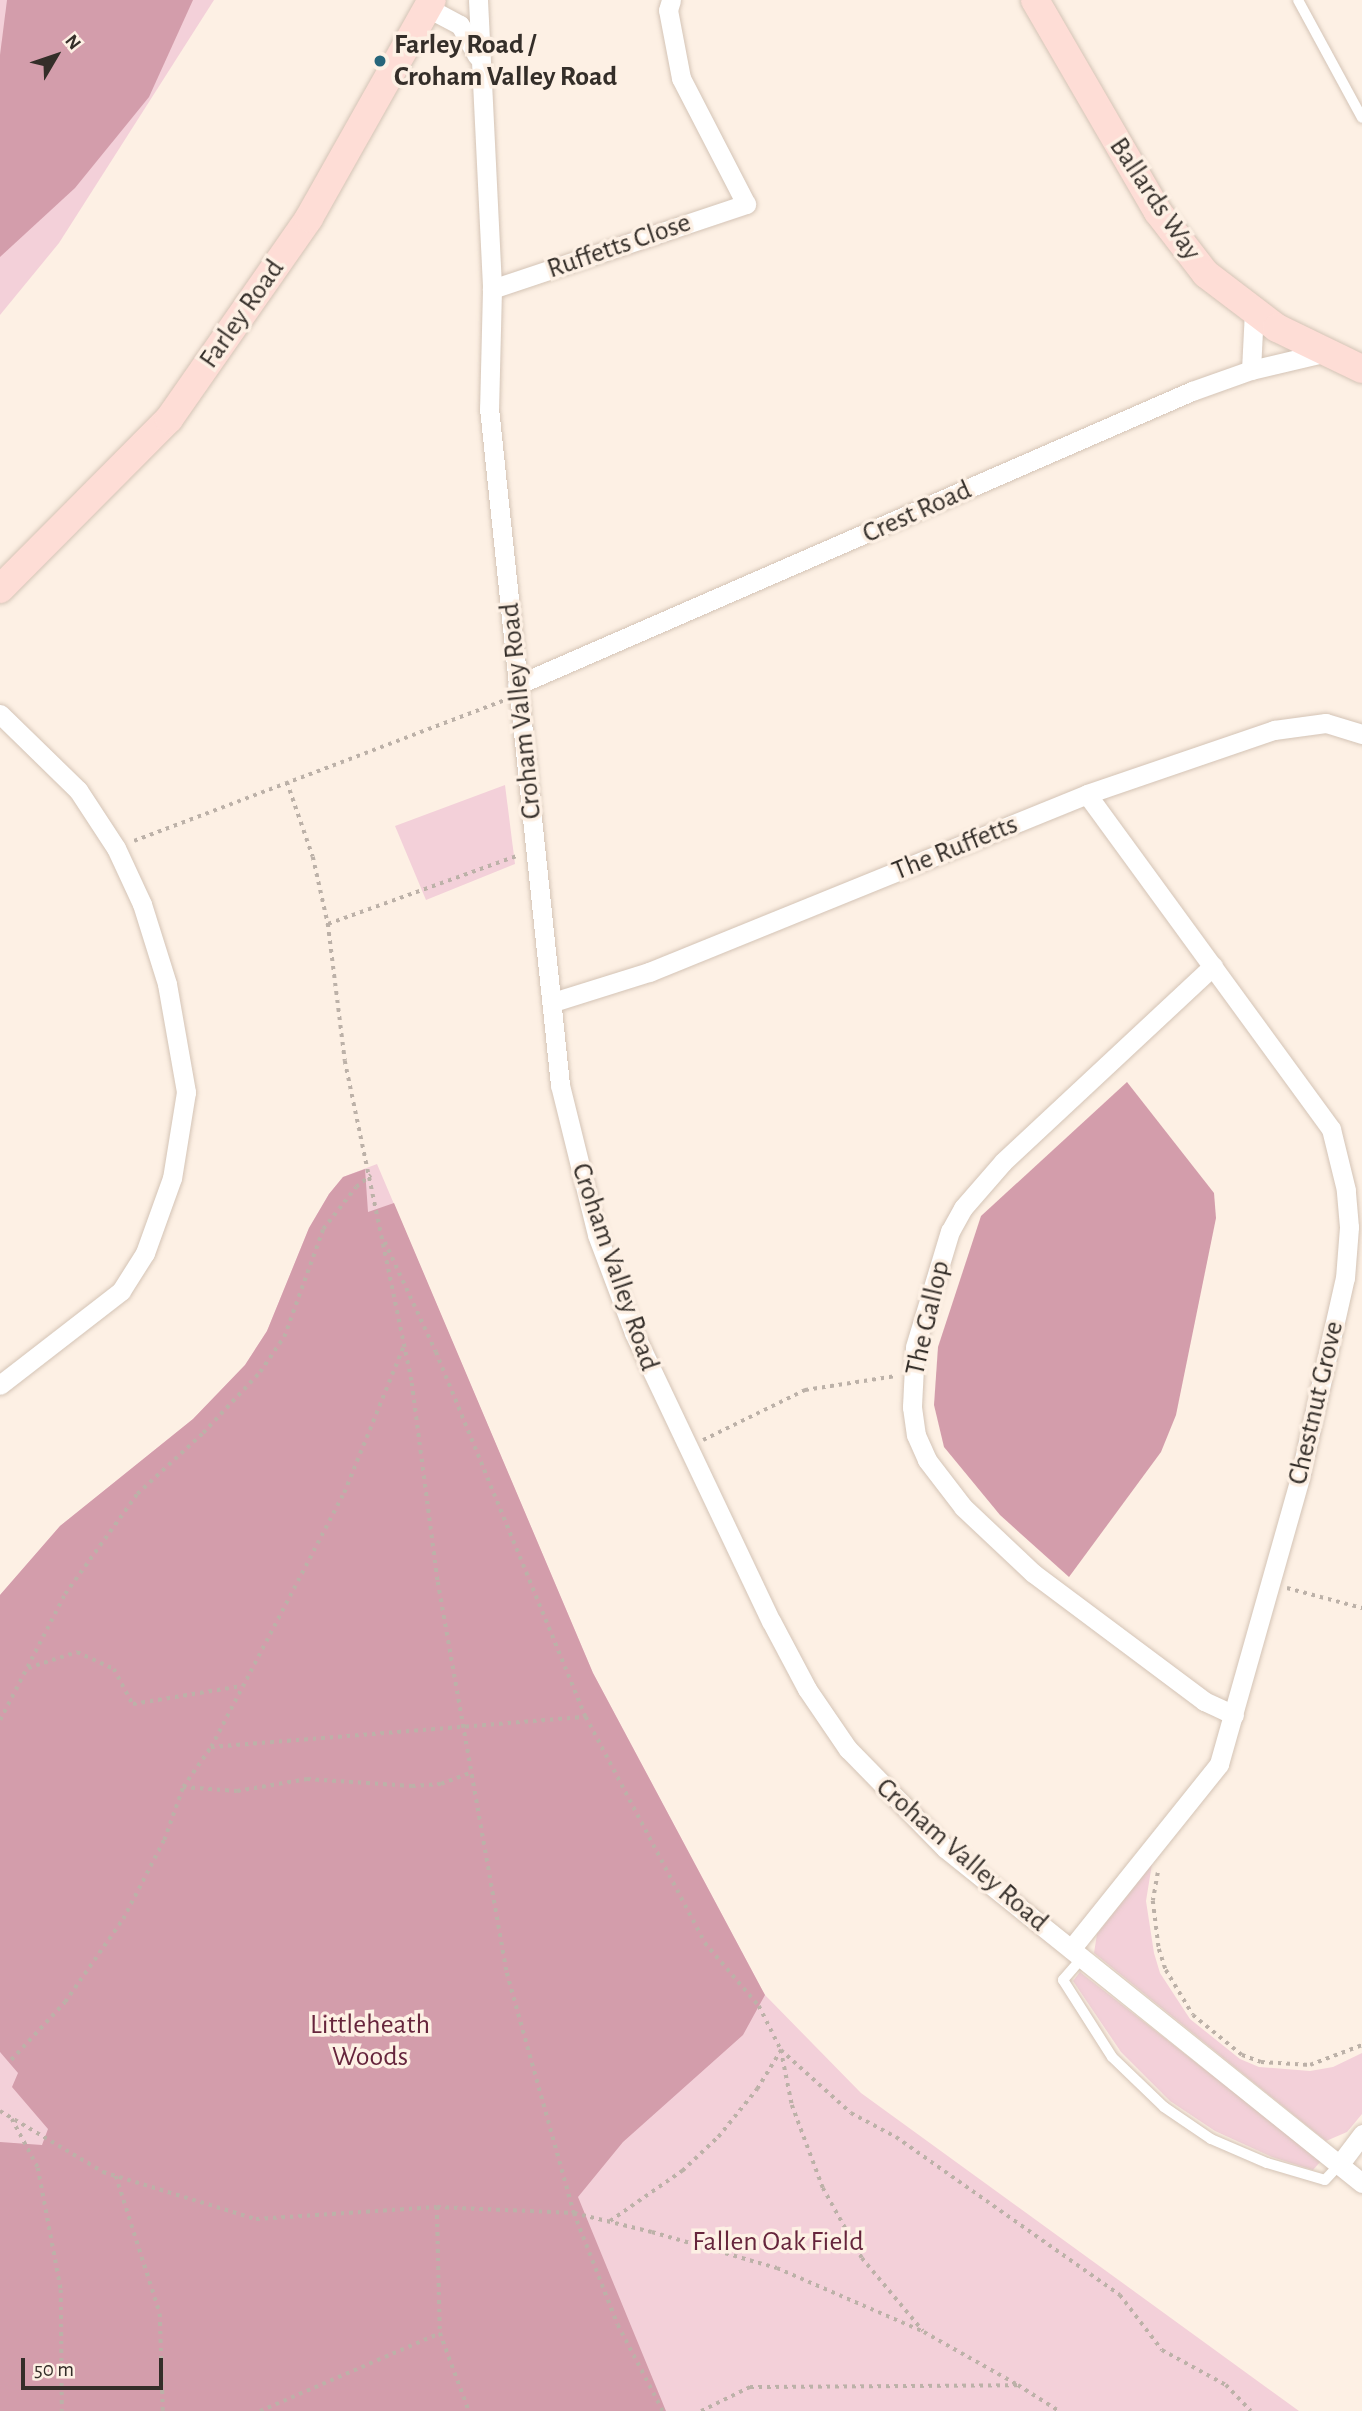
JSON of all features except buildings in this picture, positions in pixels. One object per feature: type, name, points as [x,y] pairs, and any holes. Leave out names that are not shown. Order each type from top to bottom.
[{"type":"street","name":"Croham Valley Road","points":[[478,0],[492,289],[489,408],[560,1085],[597,1235],[685,1449],[807,1689],[848,1749],[945,1848],[1362,2183]]},
{"type":"street","name":"Ruffetts Close","points":[[492,289],[746,204],[681,78],[668,10],[671,0]]},
{"type":"street","name":"Ballards Way","points":[[1035,0],[1158,212],[1206,274],[1254,311],[1323,353],[1362,369]]},
{"type":"street","name":"Croham Valley Road","points":[[430,4],[468,34],[483,69]]},
{"type":"street","name":"Farley Road","points":[[0,589],[169,419],[310,218],[430,4]]},
{"type":"street","points":[[1251,370],[1254,311]]},
{"type":"street","name":"Crest Road","points":[[517,685],[1192,390],[1251,370],[1323,353]]},
{"type":"street","points":[[0,715],[78,790],[116,848],[142,904],[167,985],[186,1092],[172,1178],[145,1253],[121,1291],[0,1385]]},
{"type":"street","name":"The Ruffetts","points":[[552,1002],[649,972],[1087,794],[1300,723],[1326,723],[1362,734]]},
{"type":"street","name":"Chestnut Grove","points":[[1077,1953],[1219,1764],[1300,1477],[1345,1278],[1346,1190],[1331,1129],[1087,794]]},
{"type":"street","name":"The Gallop","points":[[1213,966],[1003,1162],[963,1208],[932,1286],[912,1374],[916,1435],[927,1460],[963,1507],[1033,1573],[1204,1700],[1234,1715]]},
{"type":"street","points":[[1339,2165],[1362,2134]]},
{"type":"lane","points":[[1298,0],[1362,117]]},
{"type":"lane","points":[[1077,1953],[1063,1980],[1112,2057],[1164,2108],[1211,2139],[1267,2163],[1325,2180],[1339,2165]]},
{"type":"path","points":[[116,848],[504,701]]},
{"type":"path","points":[[287,782],[313,857],[328,924],[345,1061],[371,1175],[404,1345],[462,1727],[507,1973],[575,2213],[618,2325],[663,2411]]},
{"type":"path","points":[[328,924],[536,850]]},
{"type":"path","points":[[0,1720],[65,1594],[137,1494],[222,1413],[285,1337],[323,1229],[356,1187],[371,1175]]},
{"type":"path","points":[[381,1233],[436,1352],[586,1717],[705,1943],[759,2006],[781,2050],[792,2105],[823,2188],[862,2258],[924,2332]]},
{"type":"path","points":[[11,2060],[65,2001],[123,1919],[164,1840],[183,1787],[211,1747],[344,1493],[404,1345]]},
{"type":"path","points":[[685,1449],[805,1390],[912,1374]]},
{"type":"path","points":[[1268,1584],[1362,1608]]},
{"type":"path","points":[[28,1668],[77,1652],[114,1669],[133,1704],[242,1686]]},
{"type":"path","points":[[211,1747],[586,1717]]},
{"type":"path","points":[[183,1787],[237,1791],[307,1779],[412,1786],[441,1784],[470,1773]]},
{"type":"path","points":[[1153,1850],[1162,1858],[1153,1900],[1159,1949],[1166,1970],[1193,2015],[1242,2055],[1261,2062],[1310,2065],[1362,2045]]},
{"type":"path","points":[[610,2221],[682,2171],[718,2137],[757,2090],[781,2050]]},
{"type":"path","points":[[781,2050],[851,2113],[895,2137],[1120,2295],[1162,2350],[1226,2385],[1251,2411]]},
{"type":"path","points":[[0,2110],[116,2176],[256,2219],[437,2207],[575,2213],[777,2268],[924,2332],[1059,2411]]},
{"type":"path","points":[[11,2117],[38,2168],[61,2290],[62,2411]]},
{"type":"path","points":[[116,2176],[160,2314],[163,2411]]},
{"type":"path","points":[[437,2207],[440,2333],[469,2411]]},
{"type":"path","points":[[260,2411],[440,2333]]},
{"type":"path","points":[[701,2411],[750,2387],[1018,2385]]},
{"type":"green space","points":[[0,0],[214,0],[59,243],[0,315]]},
{"type":"green space","points":[[7,0],[193,0],[149,97],[75,188],[0,257],[0,55]]},
{"type":"green space","points":[[505,785],[515,864],[426,900],[395,826]]},
{"type":"green space","points":[[1127,1082],[1214,1193],[1216,1218],[1176,1415],[1161,1452],[1069,1577],[1000,1515],[944,1447],[934,1405],[938,1347],[981,1216]]},
{"type":"green space","name":"Littleheath Woods","points":[[377,1164],[593,1673],[765,1995],[861,2093],[1299,2411],[0,2411],[0,1595],[60,1526],[193,1419],[245,1365],[267,1331],[309,1228],[329,1194],[343,1177]]},
{"type":"green space","name":"Littleheath Woods","points":[[365,1169],[368,1212],[394,1203],[593,1673],[765,1995],[743,2035],[623,2142],[578,2197],[666,2411],[0,2411],[0,2142],[42,2145],[48,2129],[12,2087],[18,2073],[0,2052],[0,1595],[60,1526],[193,1419],[245,1365],[267,1331],[309,1228],[329,1194],[343,1177]]},
{"type":"green space","points":[[1152,1864],[1146,1901],[1154,1953],[1160,1973],[1190,2019],[1240,2059],[1259,2067],[1310,2071],[1333,2067],[1362,2053],[1362,2114],[1347,2132],[1326,2141],[1094,1953],[1097,1934]]},
{"type":"green space","points":[[1080,1972],[1321,2161],[1313,2170],[1272,2157],[1215,2131],[1170,2101],[1121,2052],[1073,1981]]},
{"type":"place","name":"Farley Road / Croham Valley Road","points":[[380,61]]},
{"type":"park label","name":"Fallen Oak Field","points":[[778,2242]]}]
